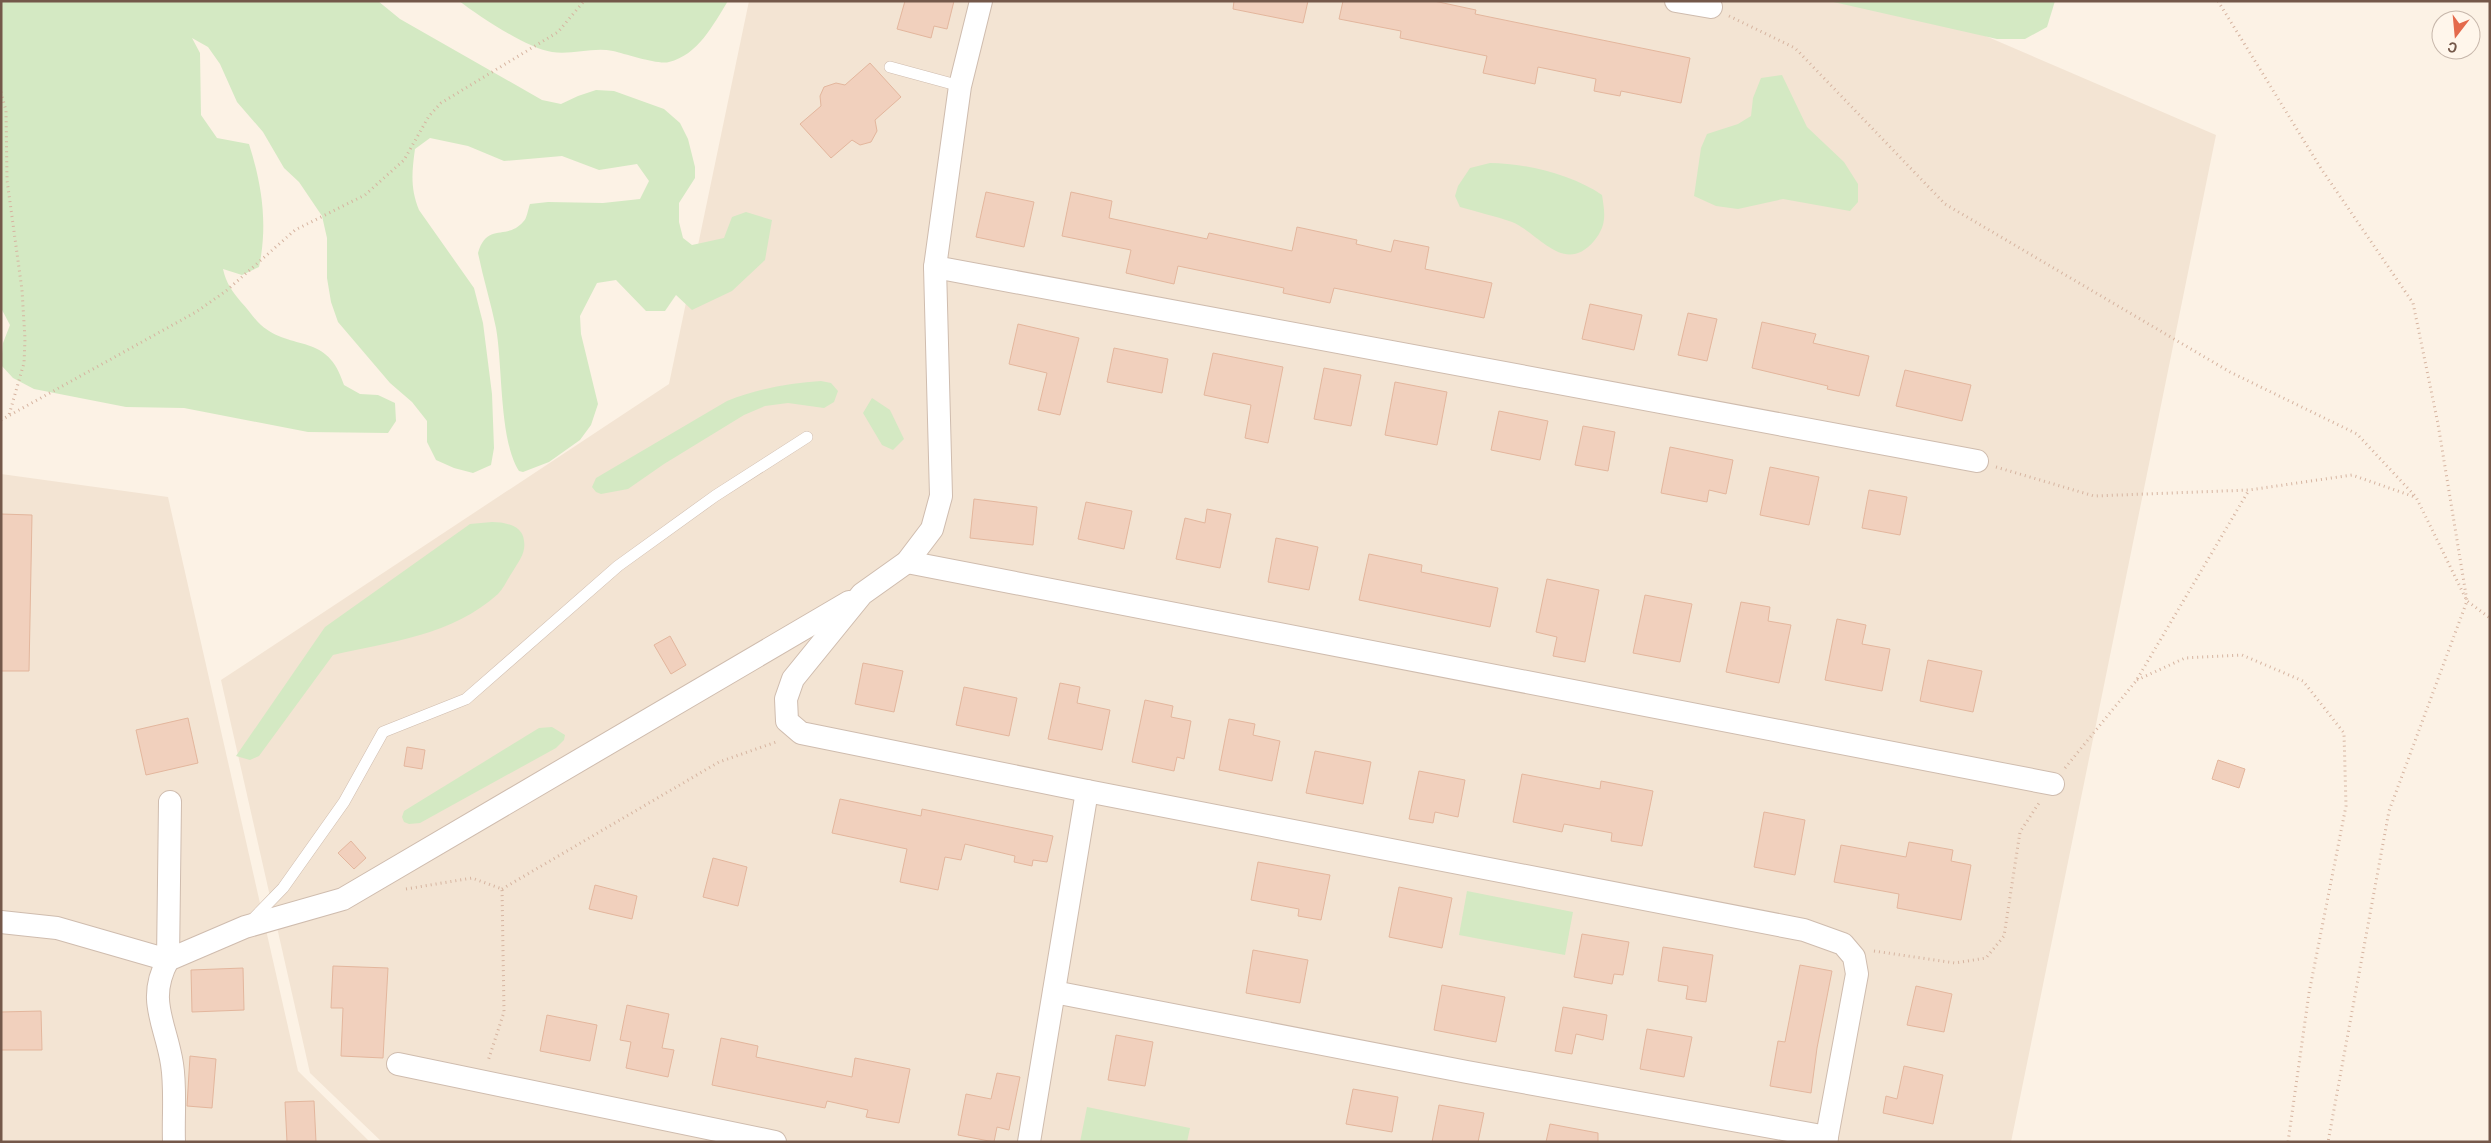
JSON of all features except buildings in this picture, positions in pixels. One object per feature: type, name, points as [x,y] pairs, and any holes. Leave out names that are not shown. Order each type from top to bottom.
[{"type":"street","points":[[1,922],[57,928],[168,960],[245,928],[343,899],[862,594],[906,562],[932,529],[941,496],[936,267],[960,86],[981,1]]},
{"type":"street","points":[[1676,1],[1711,7]]},
{"type":"street","points":[[936,267],[1977,461]]},
{"type":"street","points":[[906,562],[2053,784]]},
{"type":"street","points":[[862,594],[793,679],[786,698],[787,721],[801,733],[1087,791],[1804,930],[1843,944],[1854,957],[1856,974],[1827,1139],[1054,992]]},
{"type":"street","points":[[1029,1142],[1087,791]]},
{"type":"street","points":[[170,802],[168,960],[159,976],[157,1005],[172,1065],[174,1142]]},
{"type":"street","points":[[398,1064],[775,1142]]},
{"type":"lane","points":[[890,67],[960,86]]},
{"type":"lane","points":[[245,928],[282,888],[338,809],[383,732],[466,699],[618,566],[714,496],[807,437]]},
{"type":"path","points":[[1,420],[196,312],[226,290],[296,230],[365,196],[404,160],[429,116],[441,103],[558,32],[584,1]]},
{"type":"path","points":[[2218,1],[2322,170],[2413,303],[2438,424],[2467,601],[2389,812],[2328,1142]]},
{"type":"path","points":[[1711,7],[1795,48],[1945,204],[2230,372],[2357,434],[2416,497],[2467,601],[2490,618]]},
{"type":"path","points":[[1,92],[6,112],[7,180],[22,290],[25,339],[24,363],[9,415]]},
{"type":"path","points":[[1977,461],[2094,496],[2249,490],[2352,475],[2416,497]]},
{"type":"path","points":[[1854,957],[1876,951],[1955,963],[1986,958],[2004,936],[2020,832],[2053,784],[2136,681],[2249,490]]},
{"type":"path","points":[[2136,681],[2185,658],[2242,655],[2303,682],[2344,733],[2346,806],[2309,993],[2288,1142]]},
{"type":"path","points":[[502,889],[720,762],[801,733]]},
{"type":"path","points":[[399,890],[472,878],[502,889]]},
{"type":"path","points":[[481,1082],[504,1012],[502,889]]},
{"type":"shaded area","points":[[749,1],[1904,1],[2216,135],[2011,1142],[382,1142],[310,1073],[221,680],[669,384]]},
{"type":"shaded area","points":[[1,474],[168,497],[298,1071],[370,1142],[1,1142]]},
{"type":"green space","points":[[1,1],[378,1],[400,19],[542,100],[561,104],[596,90],[614,91],[664,109],[680,123],[688,139],[695,167],[695,178],[679,203],[679,222],[683,238],[692,245],[724,238],[732,217],[746,212],[772,220],[765,260],[732,291],[692,310],[676,295],[665,311],[646,311],[616,280],[597,283],[580,316],[581,334],[598,404],[591,425],[580,440],[549,462],[523,472],[519,471],[508,441],[496,328],[478,253],[482,244],[486,238],[492,235],[517,228],[526,219],[530,204],[548,202],[603,203],[640,199],[649,181],[637,164],[599,170],[562,156],[504,161],[468,146],[430,138],[415,149],[414,194],[419,210],[474,288],[483,323],[492,394],[494,448],[491,465],[473,473],[454,468],[436,460],[427,442],[427,421],[412,402],[390,383],[338,322],[331,302],[327,278],[327,238],[322,216],[299,182],[284,168],[263,132],[237,102],[220,64],[208,47],[192,38],[200,53],[201,115],[217,138],[249,144],[260,190],[263,235],[259,267],[242,275],[223,269],[228,283],[261,325],[273,333],[308,345],[329,357],[337,368],[344,385],[360,394],[378,395],[395,403],[396,421],[388,433],[308,432],[184,408],[126,407],[34,389],[13,378],[1,365],[3,343],[10,325],[1,308]]},
{"type":"green space","points":[[459,1],[728,1],[704,38],[696,46],[679,58],[664,63],[605,50],[560,53],[542,50],[504,31]]},
{"type":"green space","points":[[1829,1],[2055,1],[2047,27],[2025,39],[1997,39]]},
{"type":"green space","points":[[1782,75],[1807,127],[1844,162],[1858,184],[1858,202],[1850,211],[1783,199],[1738,209],[1716,206],[1694,196],[1701,148],[1707,134],[1738,124],[1751,116],[1753,98],[1761,78]]},
{"type":"green space","points":[[1490,163],[1518,165],[1563,176],[1602,195],[1604,219],[1601,230],[1594,241],[1583,251],[1572,254],[1562,253],[1552,249],[1512,222],[1460,207],[1455,196],[1458,186],[1470,168]]},
{"type":"green space","points":[[821,381],[831,383],[838,391],[834,402],[824,408],[788,403],[765,406],[744,415],[664,464],[628,489],[601,494],[592,487],[596,478],[727,401],[773,387]]},
{"type":"green space","points":[[872,398],[890,410],[904,439],[893,450],[882,445],[863,413]]},
{"type":"green space","points":[[492,522],[507,524],[517,528],[524,541],[522,557],[498,594],[480,608],[441,628],[398,641],[333,655],[259,756],[250,760],[236,756],[325,627],[470,524]]},
{"type":"green space","points":[[552,727],[565,735],[564,740],[556,748],[420,823],[409,824],[404,822],[402,817],[404,811],[539,728]]},
{"type":"green space","points":[[1467,891],[1573,912],[1565,955],[1459,935]]},
{"type":"green space","points":[[1087,1107],[1190,1128],[1187,1142],[1080,1142]]}]
